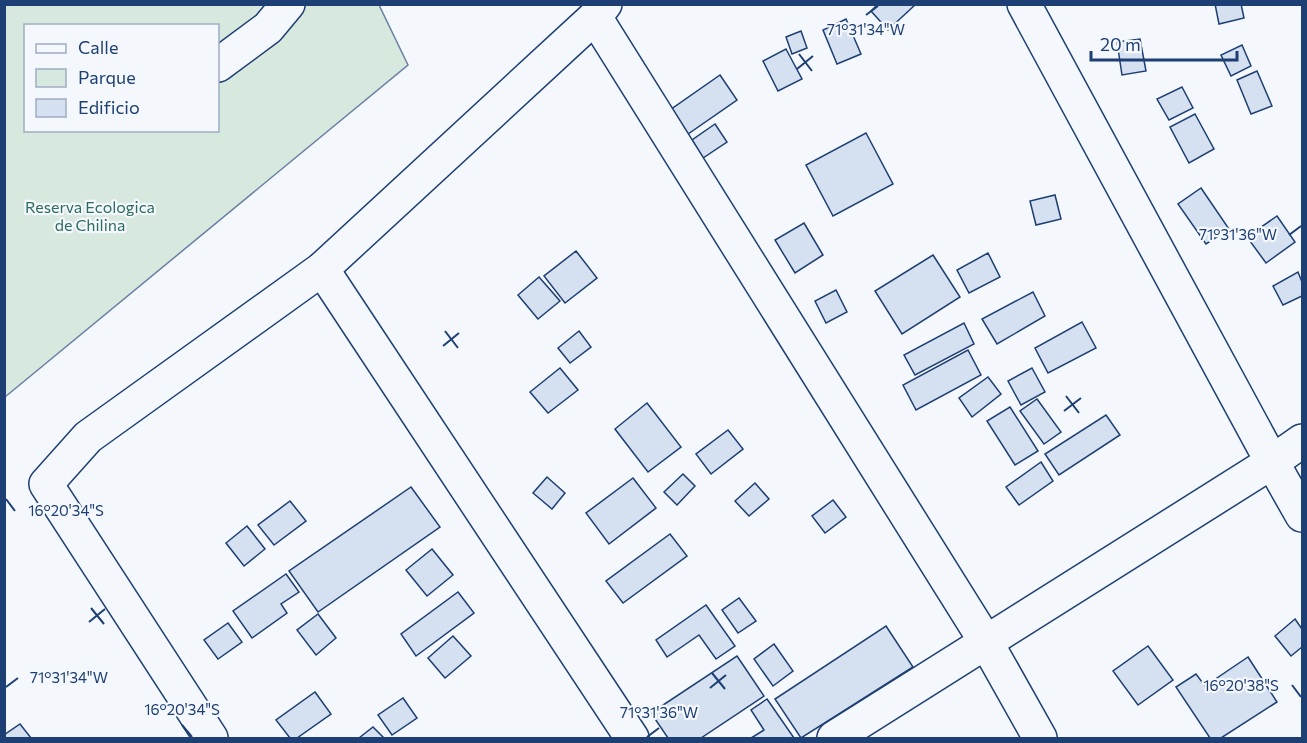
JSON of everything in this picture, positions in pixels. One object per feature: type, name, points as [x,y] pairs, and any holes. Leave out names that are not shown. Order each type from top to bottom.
[{"type":"street","points":[[219,64],[268,28],[288,4]]},
{"type":"street","points":[[1035,8],[1272,462],[1302,515]]},
{"type":"street","points":[[211,738],[46,484],[88,437],[322,269],[600,11],[986,642],[1040,738]]},
{"type":"street","points":[[322,269],[632,738]]},
{"type":"street","points":[[834,738],[1302,441]]},
{"type":"green space","name":"Reserva Ecologica de Chilina","points":[[5,5],[379,5],[408,65],[5,397]]},
{"type":"building","points":[[878,4],[916,4],[888,30],[871,11]]},
{"type":"building","points":[[1215,4],[1241,4],[1244,18],[1219,24]]},
{"type":"building","points":[[846,19],[861,54],[837,64],[823,30]]},
{"type":"building","points":[[801,31],[807,48],[792,54],[786,37]]},
{"type":"building","points":[[1140,39],[1146,71],[1122,75],[1117,42]]},
{"type":"building","points":[[1242,45],[1251,66],[1231,76],[1221,55]]},
{"type":"building","points":[[786,49],[802,79],[778,91],[763,61]]},
{"type":"building","points":[[1257,71],[1272,106],[1251,114],[1237,80]]},
{"type":"building","points":[[720,75],[737,100],[688,134],[670,110]]},
{"type":"building","points":[[1182,87],[1193,108],[1169,120],[1157,99]]},
{"type":"building","points":[[1195,114],[1214,149],[1189,163],[1170,127]]},
{"type":"building","points":[[715,124],[727,142],[703,158],[692,140]]},
{"type":"building","points":[[866,133],[893,184],[833,216],[806,165]]},
{"type":"building","points":[[1201,188],[1229,229],[1206,244],[1178,204]]},
{"type":"building","points":[[1055,195],[1061,219],[1036,225],[1030,201]]},
{"type":"building","points":[[1277,216],[1295,242],[1266,263],[1247,237]]},
{"type":"building","points":[[804,223],[823,255],[795,273],[775,240]]},
{"type":"building","points":[[576,251],[597,278],[565,303],[544,276]]},
{"type":"building","points":[[988,253],[1000,277],[969,293],[957,270]]},
{"type":"building","points":[[933,255],[960,297],[902,334],[875,291]]},
{"type":"building","points":[[1298,272],[1302,282],[1302,296],[1283,305],[1273,286]]},
{"type":"building","points":[[539,277],[560,301],[538,319],[518,295]]},
{"type":"building","points":[[836,290],[847,312],[826,323],[815,301]]},
{"type":"building","points":[[1033,292],[1045,316],[997,344],[982,319]]},
{"type":"building","points":[[1082,322],[1096,348],[1048,373],[1035,348]]},
{"type":"building","points":[[964,323],[974,344],[915,375],[904,355]]},
{"type":"building","points":[[579,331],[591,347],[570,363],[558,348]]},
{"type":"building","points":[[968,350],[981,375],[916,410],[903,385]]},
{"type":"building","points":[[560,368],[578,390],[548,413],[530,392]]},
{"type":"building","points":[[1032,368],[1045,392],[1021,405],[1008,381]]},
{"type":"building","points":[[988,377],[1001,394],[972,417],[959,398]]},
{"type":"building","points":[[1037,399],[1061,432],[1044,444],[1020,411]]},
{"type":"building","points":[[647,403],[681,447],[648,472],[615,429]]},
{"type":"building","points":[[1010,407],[1038,451],[1015,465],[987,421]]},
{"type":"building","points":[[1106,415],[1120,435],[1059,475],[1045,454]]},
{"type":"building","points":[[728,430],[743,449],[711,474],[696,454]]},
{"type":"building","points":[[1041,462],[1053,481],[1019,505],[1006,487]]},
{"type":"building","points":[[683,474],[695,486],[677,505],[664,492]]},
{"type":"building","points":[[547,477],[565,493],[552,509],[533,493]]},
{"type":"building","points":[[633,478],[656,508],[609,544],[586,513]]},
{"type":"building","points":[[755,483],[769,499],[749,516],[735,501]]},
{"type":"building","points":[[411,487],[440,527],[318,612],[289,571]]},
{"type":"building","points":[[833,500],[846,517],[825,533],[812,516]]},
{"type":"building","points":[[290,501],[306,521],[274,545],[258,525]]},
{"type":"building","points":[[247,526],[265,549],[244,566],[226,543]]},
{"type":"building","points":[[670,534],[687,556],[623,603],[606,581]]},
{"type":"building","points":[[432,549],[453,575],[427,596],[406,570]]},
{"type":"building","points":[[286,574],[299,592],[281,604],[287,613],[252,638],[233,611]]},
{"type":"building","points":[[458,592],[474,613],[416,656],[401,634]]},
{"type":"building","points":[[739,598],[756,621],[738,633],[722,610]]},
{"type":"building","points":[[706,605],[735,646],[716,659],[699,635],[667,657],[656,640]]},
{"type":"building","points":[[318,614],[336,638],[316,655],[297,630]]},
{"type":"building","points":[[1295,619],[1302,629],[1302,647],[1291,656],[1275,636]]},
{"type":"building","points":[[228,623],[242,642],[218,659],[204,640]]},
{"type":"building","points":[[886,626],[913,667],[801,738],[775,699]]},
{"type":"building","points":[[453,636],[471,656],[445,678],[428,658]]},
{"type":"building","points":[[774,644],[793,671],[773,686],[754,659]]},
{"type":"building","points":[[1148,646],[1173,680],[1138,705],[1113,671]]},
{"type":"building","points":[[737,656],[764,696],[701,738],[668,738],[651,713]]},
{"type":"building","points":[[1248,657],[1277,702],[1221,738],[1210,738],[1176,687],[1196,674],[1205,686]]},
{"type":"building","points":[[315,692],[331,714],[297,738],[290,738],[276,720]]},
{"type":"building","points":[[403,698],[417,718],[392,735],[378,715]]},
{"type":"building","points":[[767,699],[794,738],[751,738],[764,730],[751,710]]},
{"type":"building","points":[[20,724],[31,738],[4,738],[4,735]]},
{"type":"building","points":[[373,727],[384,738],[359,738]]}]
